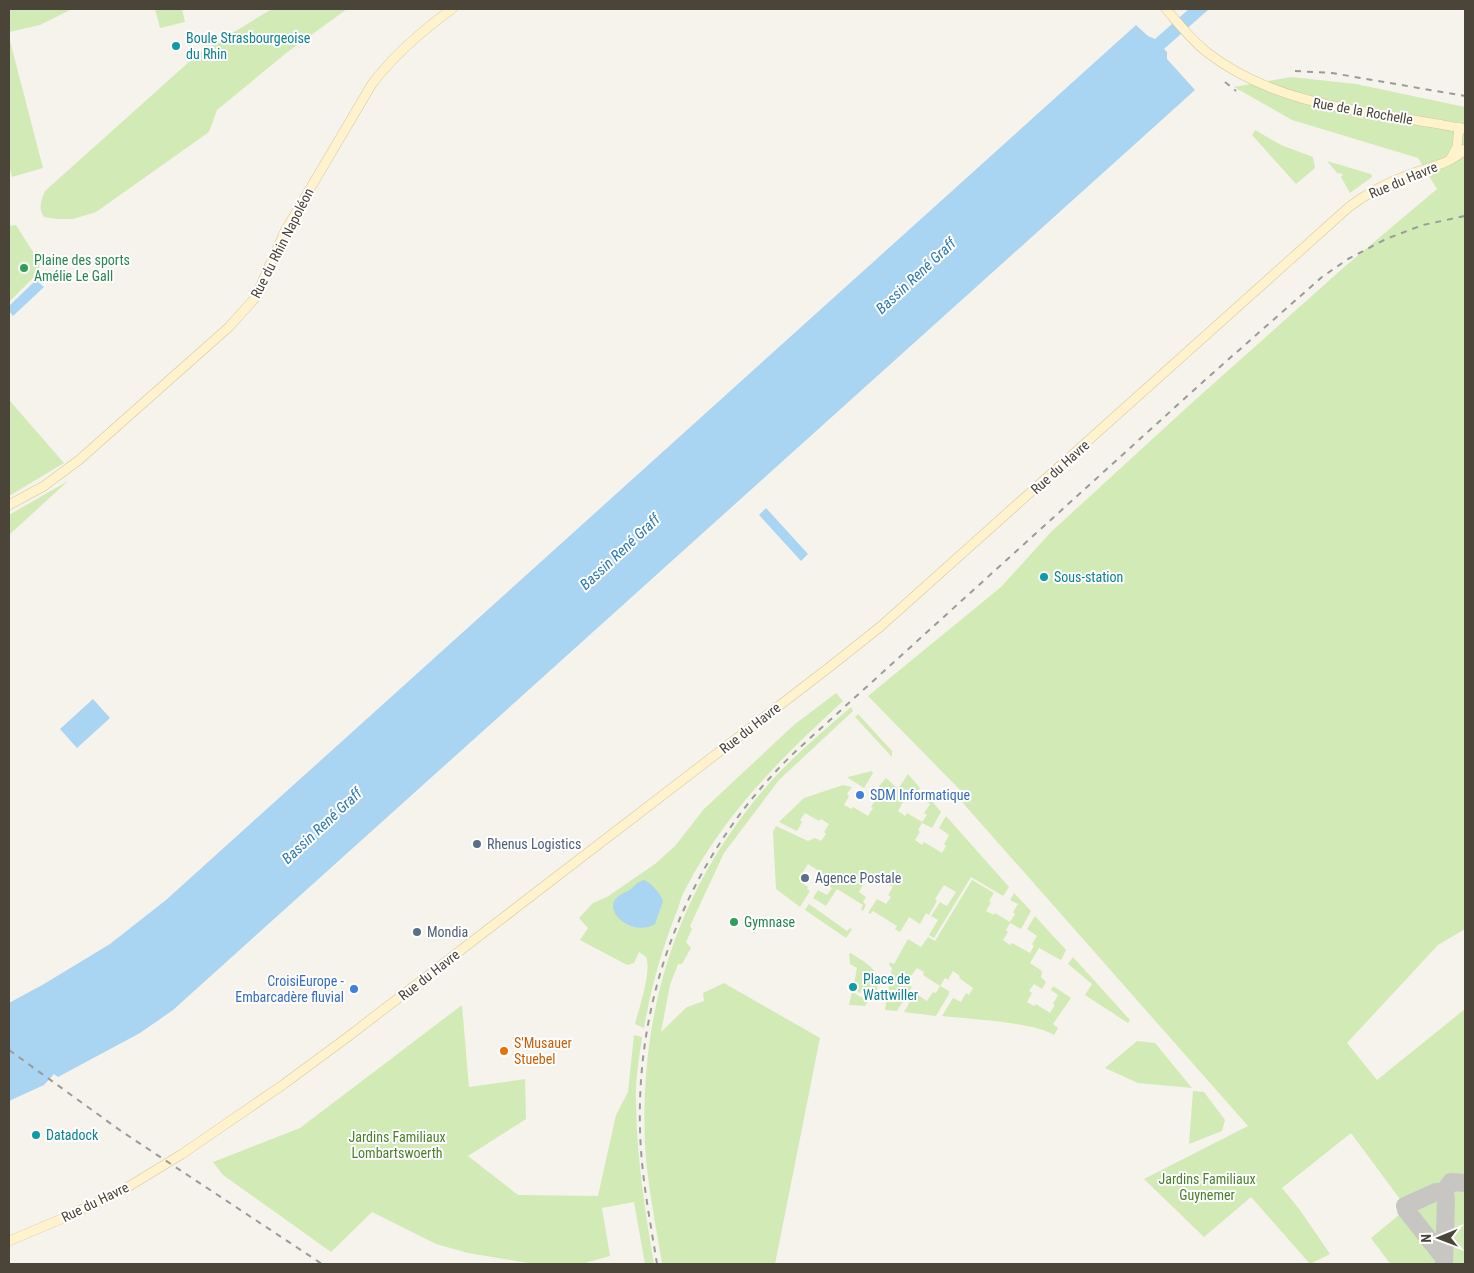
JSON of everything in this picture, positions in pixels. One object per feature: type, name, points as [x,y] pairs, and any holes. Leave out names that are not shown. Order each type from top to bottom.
[{"type":"main road","name":"Rue du Rhin Napoléon","points":[[9,506],[50,482],[79,460],[243,313],[255,298],[285,231],[372,84],[400,52],[452,9]]},
{"type":"main road","name":"Rue de la Rochelle","points":[[1166,9],[1206,52],[1263,84],[1319,103],[1462,128]]},
{"type":"main road","name":"Rue du Havre","points":[[1449,160],[1455,152],[1462,128]]},
{"type":"main road","name":"Rue du Havre","points":[[9,1241],[124,1190],[189,1149],[321,1057],[880,627],[1349,207],[1380,187],[1449,160],[1465,149]]},
{"type":"green space","points":[[9,9],[72,9],[40,25],[9,32]]},
{"type":"green space","points":[[155,9],[182,9],[185,22],[160,28]]},
{"type":"green space","points":[[272,9],[347,9],[285,54],[217,110],[209,132],[96,212],[73,219],[44,217],[41,201],[45,191],[199,53]]},
{"type":"green space","points":[[9,37],[43,168],[12,177],[9,165]]},
{"type":"green space","name":"Jardins Familiaux Guynemer","points":[[1291,77],[1356,84],[1465,107],[1465,929],[1438,945],[1347,1043],[1377,1080],[1465,1009],[1465,1264],[1391,1264],[1388,1261],[1371,1238],[1405,1210],[1405,1206],[1351,1133],[1282,1188],[1300,1210],[1330,1254],[1310,1264],[1251,1197],[1204,1237],[1144,1179],[1248,1126],[955,794],[960,790],[868,696],[1001,587],[1051,532],[1195,400],[1342,269],[1437,189],[1418,158],[1292,120],[1234,87]]},
{"type":"green space","points":[[1255,130],[1281,145],[1313,157],[1315,168],[1296,184],[1252,135]]},
{"type":"green space","points":[[1327,161],[1371,174],[1372,177],[1350,193],[1341,177],[1343,175],[1338,174]]},
{"type":"green space","name":"Plaine des sports Amélie Le Gall","points":[[16,225],[40,263],[38,273],[9,302],[9,226]]},
{"type":"green space","points":[[10,401],[64,463],[9,496],[9,403]]},
{"type":"green space","points":[[68,481],[9,535],[9,515]]},
{"type":"green space","points":[[836,693],[843,701],[755,788],[717,837],[700,863],[682,895],[666,940],[644,1028],[635,1024],[646,980],[646,957],[639,952],[634,963],[627,965],[580,940],[588,928],[579,918],[593,903],[607,897],[655,864],[675,846],[704,809],[795,724]]},
{"type":"green space","points":[[851,707],[853,711],[779,780],[724,853],[690,926],[692,929],[686,942],[691,948],[682,964],[678,964],[670,985],[661,1032],[687,1007],[704,1001],[703,993],[724,983],[820,1038],[775,1264],[662,1264],[646,1159],[645,1093],[649,1043],[658,995],[672,948],[690,903],[713,860],[741,819],[782,769]]},
{"type":"green space","points":[[858,714],[892,751],[892,757],[855,717]]},
{"type":"green space","points":[[872,771],[873,773],[864,788],[848,778],[848,777]]},
{"type":"green space","points":[[908,774],[920,788],[914,798],[906,793],[898,811],[905,816],[907,813],[922,822],[927,815],[924,813],[930,804],[923,800],[926,794],[941,812],[932,828],[922,823],[918,830],[920,832],[915,840],[922,845],[924,842],[942,853],[949,835],[939,828],[946,816],[1009,887],[1003,896],[971,877],[934,938],[929,935],[938,920],[931,916],[940,902],[947,906],[956,892],[944,885],[935,899],[937,901],[929,915],[926,913],[920,924],[909,917],[900,932],[895,929],[897,926],[873,911],[870,914],[868,913],[877,899],[886,904],[891,897],[888,895],[893,887],[886,882],[884,885],[867,874],[862,881],[864,883],[859,892],[866,897],[863,902],[866,905],[863,911],[861,909],[863,905],[837,889],[826,906],[813,898],[818,890],[827,895],[832,888],[829,886],[834,877],[827,873],[825,875],[808,864],[800,882],[808,887],[807,889],[810,891],[800,907],[776,889],[773,832],[776,826],[808,841],[815,838],[821,841],[826,834],[824,832],[829,824],[805,813],[800,820],[802,822],[797,831],[779,822],[804,798],[843,785],[852,787],[847,794],[849,796],[844,805],[852,809],[853,807],[868,816],[876,798],[868,793],[871,789],[875,791],[886,778],[898,789]]},
{"type":"green space","points":[[972,880],[994,893],[986,911],[994,915],[995,913],[1010,922],[1018,904],[1010,900],[1014,893],[1031,911],[1021,929],[1010,923],[1006,930],[1008,932],[1003,940],[1030,953],[1034,946],[1032,944],[1037,936],[1027,929],[1035,916],[1066,950],[1061,960],[1039,948],[1030,963],[1042,971],[1041,977],[1046,982],[1042,989],[1034,984],[1029,991],[1032,993],[1027,1002],[1034,1006],[1036,1004],[1050,1013],[1058,995],[1051,990],[1053,986],[1071,998],[1053,1024],[1058,1028],[1054,1035],[1017,1024],[942,1016],[953,998],[961,1002],[966,993],[969,995],[973,988],[953,971],[948,980],[945,978],[940,986],[923,975],[924,972],[917,968],[904,982],[912,987],[897,1011],[885,1010],[892,968],[889,965],[890,962],[894,964],[908,939],[921,947],[928,937],[935,941]]},
{"type":"green space","points":[[809,904],[847,931],[850,928],[852,929],[846,938],[805,910]]},
{"type":"green space","points":[[851,953],[871,967],[874,972],[877,983],[876,1002],[869,999],[872,991],[864,987],[860,993],[853,989],[857,968],[850,964],[849,954]]},
{"type":"green space","points":[[1073,957],[1130,1020],[1128,1023],[1085,995],[1092,984],[1068,964]]},
{"type":"green space","points":[[940,986],[949,991],[949,994],[936,1016],[904,1012],[915,993],[927,1001],[933,992],[936,993]]},
{"type":"green space","points":[[852,992],[868,1001],[865,1006],[849,1005]]},
{"type":"green space","name":"Jardins Familiaux Lombartswoerth","points":[[462,1005],[469,1087],[525,1079],[526,1119],[468,1156],[518,1195],[598,1196],[616,1115],[628,1092],[634,1035],[642,1037],[636,1088],[638,1145],[654,1264],[645,1264],[634,1202],[602,1208],[610,1256],[581,1264],[529,1264],[468,1253],[436,1244],[372,1212],[331,1252],[223,1175],[213,1162],[300,1128]]},
{"type":"green space","points":[[1137,1041],[1155,1043],[1192,1088],[1138,1083],[1105,1068]]},
{"type":"green space","points":[[1193,1091],[1204,1092],[1225,1120],[1222,1131],[1189,1144]]},
{"type":"water","name":"Bassin René Graff","points":[[1189,9],[1209,9],[1164,49],[1167,52],[1167,59],[1195,90],[173,1010],[140,1033],[58,1077],[54,1074],[44,1085],[9,1101],[9,1003],[110,944],[166,900],[1136,25],[1148,36],[1155,39]]},
{"type":"water","points":[[36,280],[44,287],[13,316],[9,311],[9,306]]},
{"type":"water","points":[[766,508],[808,554],[801,561],[759,515]]},
{"type":"water","points":[[93,699],[110,718],[77,748],[60,729]]},
{"type":"water","points":[[644,880],[655,889],[663,901],[655,924],[639,928],[631,926],[618,917],[613,906],[619,896]]},
{"type":"taxiway","points":[[1443,1193],[1451,1182],[1465,1183]]},
{"type":"taxiway","points":[[1405,1206],[1436,1192],[1445,1194],[1444,1264]]},
{"type":"taxiway","points":[[1406,1210],[1444,1258]]},
{"type":"railway","points":[[1295,71],[1332,73],[1465,96]]},
{"type":"railway","points":[[1225,82],[1236,91]]},
{"type":"railway","points":[[657,1264],[644,1180],[640,1129],[641,1076],[648,1023],[660,972],[678,923],[701,876],[728,831],[760,789],[797,750],[1205,380],[1322,277],[1348,259],[1386,239],[1423,225],[1465,216]]},
{"type":"railway","points":[[9,1050],[121,1131],[322,1264]]},
{"type":"place","name":"Boule Strasbourgeoise du Rhin","points":[[176,46]]},
{"type":"place","name":"Plaine des sports Amélie Le Gall","points":[[24,268]]},
{"type":"place","name":"Sous-station","points":[[1044,577]]},
{"type":"place","name":"SDM Informatique","points":[[860,795]]},
{"type":"place","name":"Rhenus Logistics","points":[[477,844]]},
{"type":"place","name":"Agence Postale","points":[[805,878]]},
{"type":"place","name":"Gymnase","points":[[734,922]]},
{"type":"place","name":"Mondia","points":[[417,932]]},
{"type":"place","name":"Place de Wattwiller","points":[[853,987]]},
{"type":"place","name":"CroisiEurope - Embarcadère fluvial","points":[[354,989]]},
{"type":"place","name":"S'Musauer Stuebel","points":[[504,1051]]},
{"type":"place","name":"Datadock","points":[[36,1135]]}]
